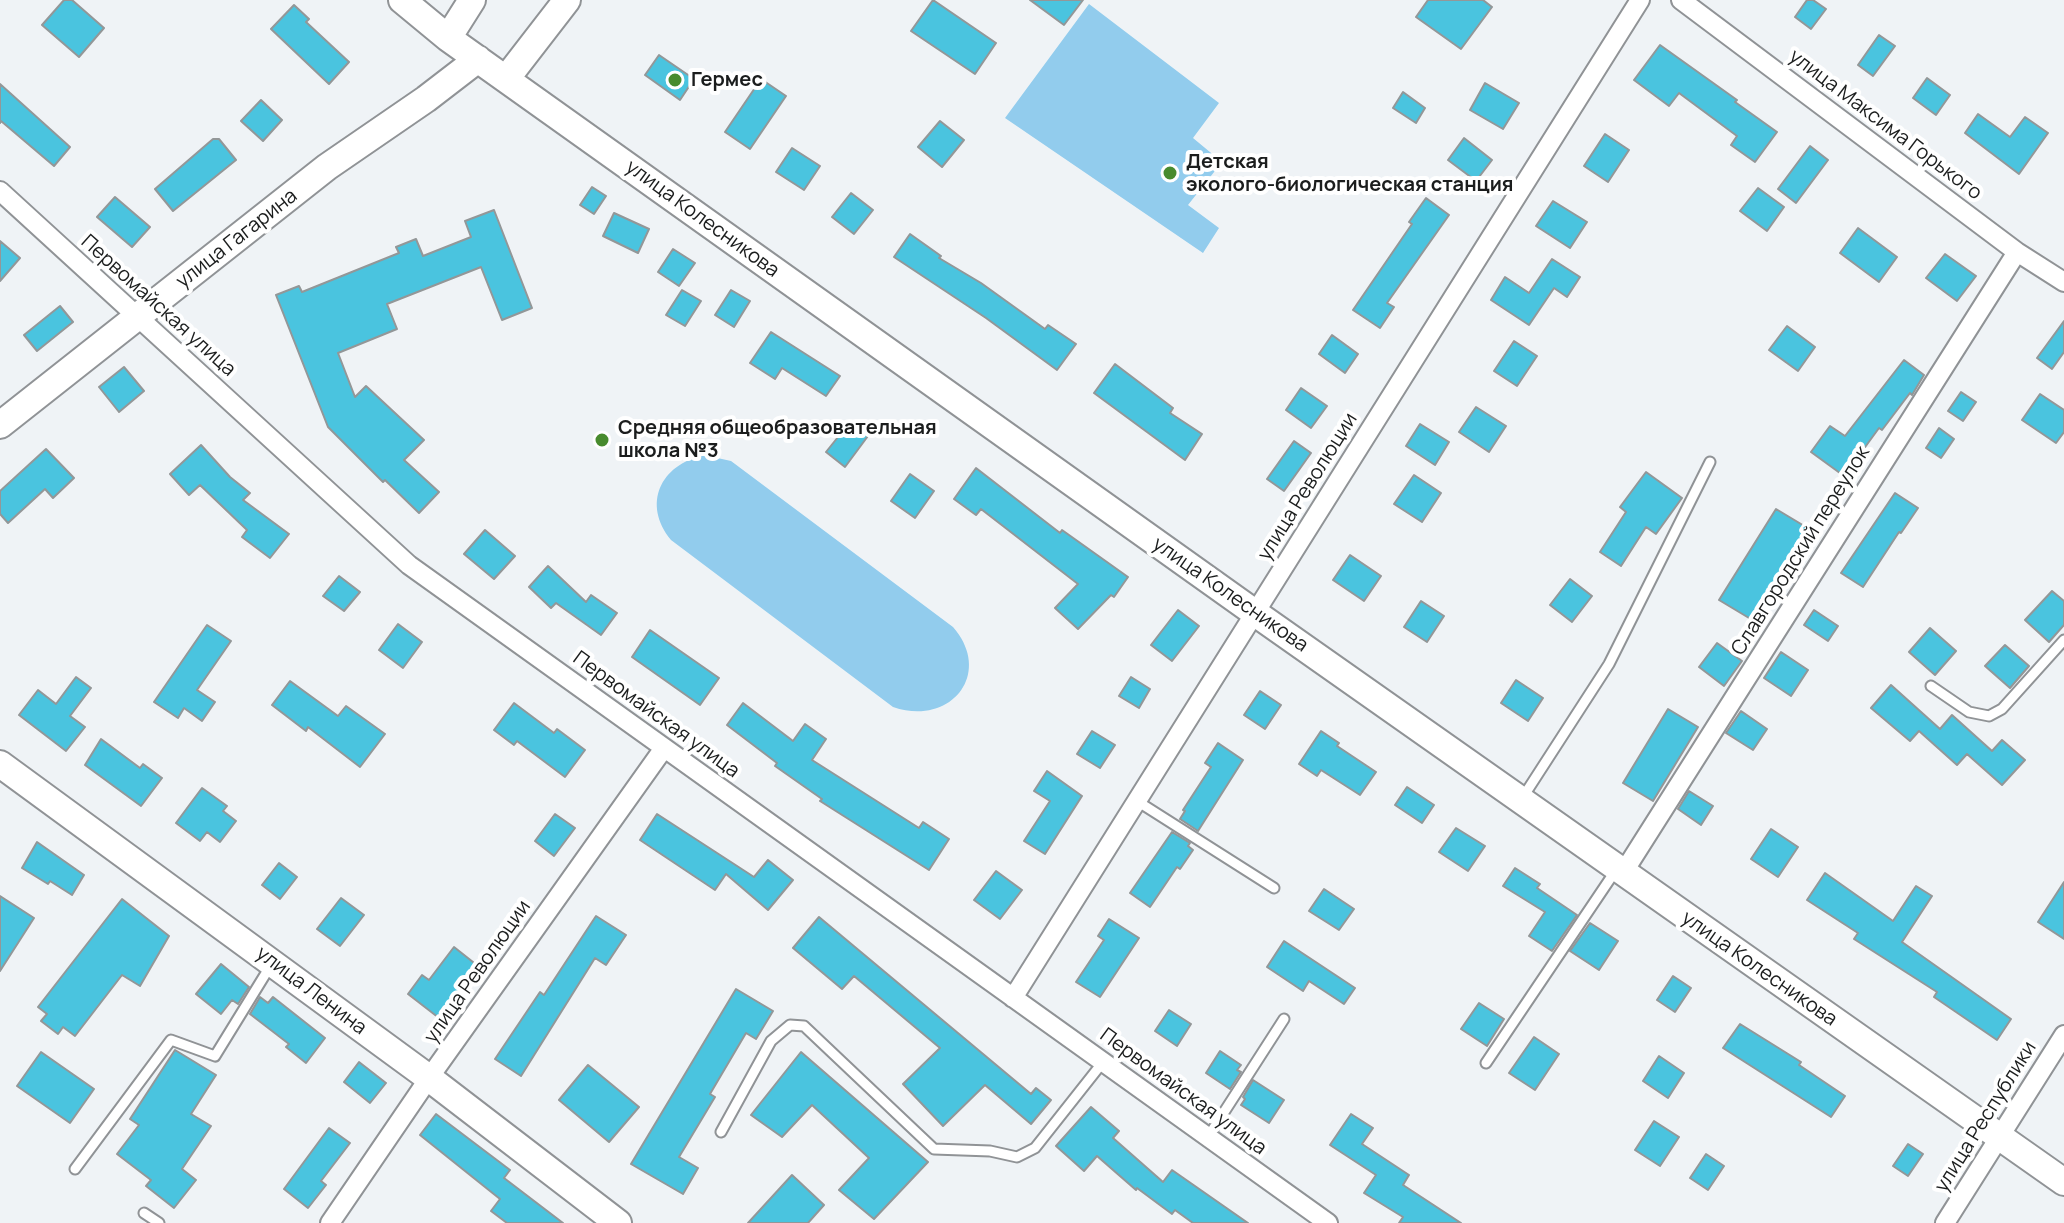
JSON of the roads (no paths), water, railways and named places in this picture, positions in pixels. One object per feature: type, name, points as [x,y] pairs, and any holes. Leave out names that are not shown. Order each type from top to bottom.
[{"type":"street","name":"улица Колесникова","points":[[402,0],[448,38],[1255,613],[2064,1182]]},
{"type":"street","points":[[448,38],[472,0]]},
{"type":"street","points":[[506,79],[567,0]]},
{"type":"street","name":"улица Революции","points":[[1013,998],[1640,0]]},
{"type":"street","name":"улица Максима Горького","points":[[1681,0],[2017,252],[2063,278]]},
{"type":"street","name":"улица Гагарина","points":[[0,425],[327,167],[478,59]]},
{"type":"street","name":"Первомайская улица","points":[[0,191],[409,565],[1328,1223]]},
{"type":"street","name":"Славгородский переулок","points":[[1620,871],[2017,252]]},
{"type":"street","name":"улица Революции","points":[[330,1223],[429,1078],[664,748]]},
{"type":"street","name":"улица Ленина","points":[[0,764],[429,1078],[618,1223]]},
{"type":"street","name":"улица Республики","points":[[1945,1223],[2064,1035]]},
{"type":"lane","points":[[1521,801],[1609,664],[1710,462]]},
{"type":"lane","points":[[1931,686],[1969,712],[1989,716],[2002,709],[2064,640]]},
{"type":"lane","points":[[1137,801],[1274,888]]},
{"type":"lane","points":[[1486,1063],[1620,871]]},
{"type":"lane","points":[[75,1169],[171,1040],[215,1056],[273,963]]},
{"type":"lane","points":[[1208,1137],[1284,1019]]},
{"type":"lane","points":[[721,1132],[771,1041],[790,1025],[804,1026],[934,1149],[990,1151],[1017,1157],[1035,1148],[1103,1062]]},
{"type":"lane","points":[[144,1213],[159,1223]]},
{"type":"place","name":"Гермес","points":[[675,80]]},
{"type":"place","name":"Детская эколого-биологическая станция","points":[[1170,173]]},
{"type":"place","name":"Средняя общеобразовательная школа №3","points":[[602,440]]}]
